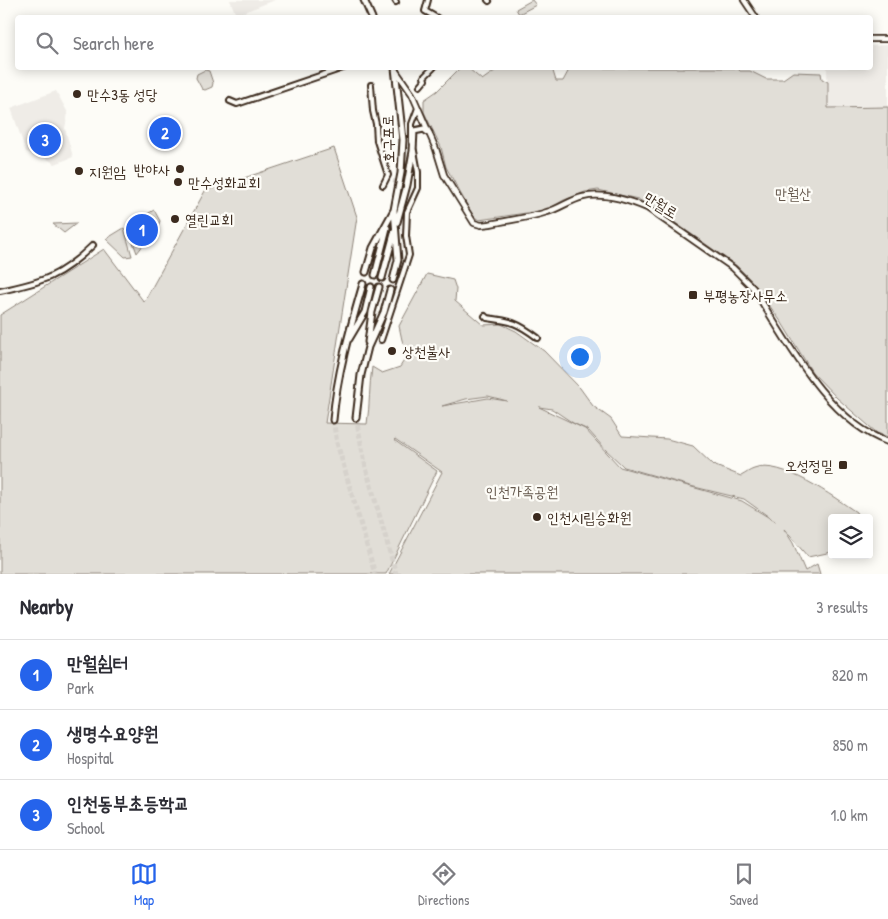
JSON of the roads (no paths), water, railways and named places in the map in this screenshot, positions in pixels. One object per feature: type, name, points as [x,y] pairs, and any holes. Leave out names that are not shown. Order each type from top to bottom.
[{"type":"main road","points":[[364,0],[371,15]]},
{"type":"main road","name":"호구포로","points":[[366,272],[373,248],[394,210],[401,173],[403,140],[396,70]]},
{"type":"main road","points":[[396,225],[407,185],[414,148],[414,131],[424,129],[429,133]]},
{"type":"main road","name":"호구포로","points":[[392,280],[398,260],[394,210]]},
{"type":"main road","name":"호구포로","points":[[374,275],[389,220]]},
{"type":"main road","name":"호구포로","points":[[382,278],[396,225]]},
{"type":"main road","points":[[333,420],[345,346],[363,284]]},
{"type":"main road","points":[[345,346],[365,312],[371,287]]},
{"type":"main road","points":[[356,418],[372,312],[379,287]]},
{"type":"main road","points":[[368,347],[384,312],[390,290]]},
{"type":"street","points":[[428,0],[424,11],[431,15]]},
{"type":"street","points":[[744,0],[754,15]]},
{"type":"street","points":[[873,39],[888,39]]},
{"type":"street","points":[[230,101],[237,104],[337,70]]},
{"type":"street","name":"만월로","points":[[397,70],[412,94],[444,175],[471,220],[476,224],[490,224],[546,212],[573,201],[592,196],[606,196],[636,203],[647,208],[738,272],[753,288],[824,395],[845,416],[868,432],[888,442]]},
{"type":"street","points":[[420,86],[430,70]]},
{"type":"street","points":[[372,85],[377,141],[387,170],[387,179],[383,185]]},
{"type":"street","points":[[381,340],[408,255],[406,236],[407,212],[418,185],[418,172],[411,132],[418,108]]},
{"type":"street","points":[[387,179],[393,180]]},
{"type":"street","points":[[411,185],[418,185]]},
{"type":"street","points":[[0,291],[30,285],[50,278],[70,266],[92,245]]},
{"type":"street","points":[[485,316],[487,318],[512,321],[538,338]]},
{"type":"tunnel","points":[[393,181],[411,185]]},
{"type":"tunnel","points":[[363,284],[366,272]]},
{"type":"tunnel","points":[[371,287],[375,275]]},
{"type":"tunnel","points":[[356,418],[366,468],[396,574]]},
{"type":"tunnel","points":[[333,420],[337,443],[375,574]]},
{"type":"place","name":"만수3동 성당","points":[[77,94]]},
{"type":"place","name":"생명수요양원","points":[[165,133]]},
{"type":"place","name":"인천동부초등학교","points":[[45,140]]},
{"type":"place","name":"반야사","points":[[180,169]]},
{"type":"place","name":"지원암","points":[[79,171]]},
{"type":"place","name":"만수성화교회","points":[[178,182]]},
{"type":"place","name":"열린교회","points":[[175,219]]},
{"type":"place","name":"만월쉼터","points":[[142,230]]},
{"type":"place","name":"부평농장사무소","points":[[693,295]]},
{"type":"place","name":"상천불사","points":[[392,351]]},
{"type":"place","name":"오성정밀","points":[[843,465]]},
{"type":"place","name":"인천시립승화원","points":[[537,517]]},
{"type":"park label","name":"만월산","points":[[793,193]]},
{"type":"park label","name":"인천가족공원","points":[[522,491]]}]
